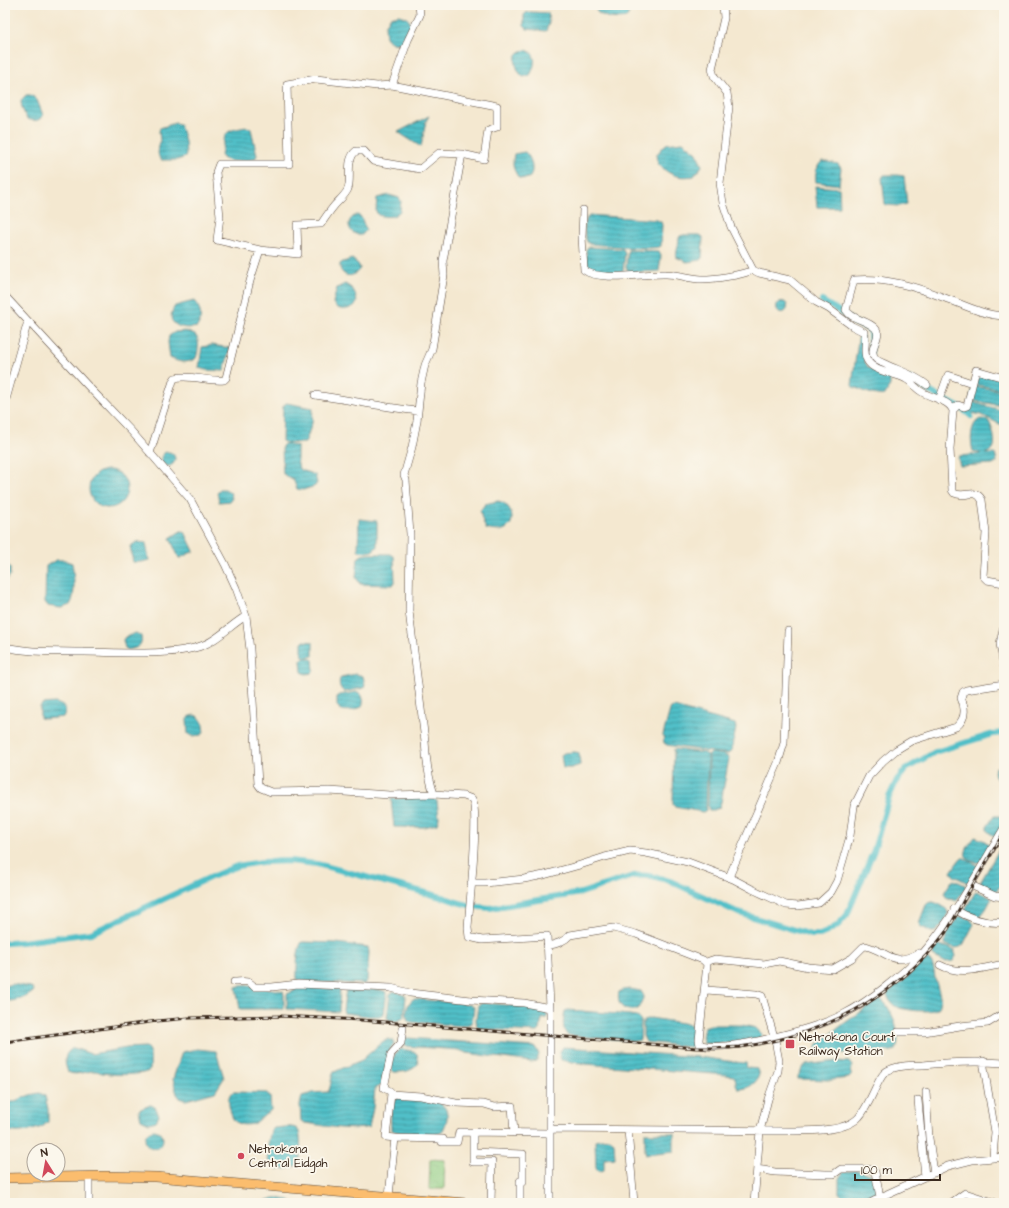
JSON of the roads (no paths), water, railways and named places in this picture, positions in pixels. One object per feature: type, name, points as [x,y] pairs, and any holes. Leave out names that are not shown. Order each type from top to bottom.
[{"type":"main road","points":[[5,1178],[89,1176],[156,1178],[389,1196],[435,1202],[466,1203]]},
{"type":"street","points":[[392,85],[408,40],[420,15],[419,5]]},
{"type":"street","points":[[723,5],[724,18],[712,69],[714,76],[727,93],[729,108],[720,183],[723,203],[731,227],[753,270],[759,273],[790,280],[816,302],[829,309],[852,326],[864,332],[866,339],[865,354],[867,360],[876,368],[906,379],[922,393],[940,397],[949,405],[956,407],[967,406],[976,370],[1004,378]]},
{"type":"street","points":[[316,79],[377,86],[392,85],[497,106],[497,127],[488,130],[484,159],[462,154],[439,153],[420,169],[373,161],[364,151],[356,151],[352,154],[350,161],[347,190],[333,206],[321,224],[296,225],[298,254],[260,250],[217,240],[220,217],[216,172],[219,164],[289,164],[287,84],[316,79]]},
{"type":"street","points":[[434,794],[428,776],[426,762],[425,741],[409,611],[410,534],[406,480],[404,475],[412,447],[425,364],[432,349],[444,275],[443,261],[462,154]]},
{"type":"street","points":[[583,210],[582,237],[584,270],[590,274],[616,276],[666,274],[702,279],[746,274],[753,270]]},
{"type":"street","points":[[150,453],[175,378],[184,377],[214,381],[224,380],[226,378],[250,281],[260,250]]},
{"type":"street","points":[[926,385],[910,374],[876,359],[873,354],[873,348],[878,332],[875,328],[865,322],[850,316],[846,310],[854,280],[880,280],[908,286],[977,310],[1004,316]]},
{"type":"street","points":[[5,296],[87,386],[132,432],[190,498],[225,564],[236,588],[246,616],[250,650],[258,784],[261,788],[270,792],[329,791],[390,795],[434,794],[464,796],[472,799],[474,802],[474,834],[468,928],[469,937],[472,939],[482,940],[500,940],[547,936],[550,1008],[550,1203]]},
{"type":"street","points":[[5,403],[28,321]]},
{"type":"street","points":[[940,397],[948,375],[972,383]]},
{"type":"street","points":[[315,395],[368,403],[386,408],[418,411]]},
{"type":"street","points":[[956,407],[950,449],[952,490],[957,495],[976,493],[982,500],[986,533],[983,576],[986,580],[1004,583]]},
{"type":"street","points":[[5,647],[16,650],[73,652],[181,650],[206,644],[246,616]]},
{"type":"street","points":[[1004,624],[1000,644],[1004,667]]},
{"type":"street","points":[[729,877],[778,763],[784,743],[788,631]]},
{"type":"street","points":[[471,885],[524,879],[544,875],[630,851],[661,855],[688,862],[729,877],[752,890],[786,905],[798,906],[819,903],[830,892],[837,881],[850,836],[854,806],[869,776],[896,750],[911,741],[956,727],[962,722],[964,717],[964,704],[961,698],[963,692],[966,690],[1004,684]]},
{"type":"street","points":[[706,963],[700,1045],[738,1045],[820,1024],[844,1014],[860,1005],[886,986],[923,953],[954,910],[1004,828]]},
{"type":"street","points":[[975,887],[995,896],[1004,898]]},
{"type":"street","points":[[954,910],[979,921],[1004,922]]},
{"type":"street","points":[[547,946],[566,940],[570,935],[613,928],[636,934],[690,954],[706,963]]},
{"type":"street","points":[[706,963],[715,959],[764,964],[779,961],[808,967],[832,968],[852,958],[863,946],[896,959],[908,958],[923,953]]},
{"type":"street","points":[[940,965],[948,969],[969,971],[1004,964]]},
{"type":"street","points":[[234,982],[247,981],[252,983],[254,987],[272,987],[298,984],[391,988],[426,995],[471,1000],[524,1003],[550,1008]]},
{"type":"street","points":[[707,990],[756,994],[762,996],[774,1037],[778,1071],[768,1099],[760,1130],[758,1169],[754,1203]]},
{"type":"street","points":[[898,1032],[924,1032],[988,1023],[1004,1013]]},
{"type":"street","points":[[403,1028],[401,1043],[391,1054],[384,1088],[390,1090],[391,1094],[386,1136],[395,1138],[442,1139],[442,1142],[453,1143],[457,1142],[459,1132],[514,1133],[628,1130],[807,1130],[844,1126],[858,1118],[882,1076],[890,1069],[925,1064],[983,1061],[1004,1063]]},
{"type":"street","points":[[983,1061],[992,1107],[995,1132],[993,1157]]},
{"type":"street","points":[[926,1092],[929,1138],[934,1173]]},
{"type":"street","points":[[391,1094],[421,1096],[456,1103],[484,1104],[494,1107],[512,1106],[514,1133]]},
{"type":"street","points":[[918,1100],[925,1177]]},
{"type":"street","points":[[628,1130],[634,1203]]},
{"type":"street","points":[[473,1133],[473,1162],[492,1162],[491,1203]]},
{"type":"street","points":[[389,1196],[395,1138]]},
{"type":"street","points":[[473,1152],[523,1154],[523,1182],[520,1181],[520,1203]]},
{"type":"street","points":[[870,1203],[880,1197],[959,1162],[993,1157],[1004,1157]]},
{"type":"street","points":[[758,1169],[775,1172],[826,1174],[837,1173],[843,1169],[870,1169],[875,1172],[880,1197]]},
{"type":"street","points":[[89,1176],[89,1203]]},
{"type":"street","points":[[951,1203],[965,1193],[996,1203]]},
{"type":"water","points":[[595,5],[628,5],[629,13],[626,18],[611,18],[603,16],[597,12]]},
{"type":"water","points":[[530,12],[548,13],[549,23],[546,31],[527,29],[524,26],[524,15]]},
{"type":"water","points":[[399,15],[407,19],[411,26],[403,42],[396,44],[386,37],[385,26],[390,17]]},
{"type":"water","points":[[526,50],[534,57],[534,64],[530,75],[523,77],[516,65],[516,57],[521,51]]},
{"type":"water","points":[[26,95],[31,95],[37,100],[43,115],[38,120],[30,120],[26,117],[22,108],[21,100]]},
{"type":"water","points":[[429,116],[426,121],[421,147],[398,132]]},
{"type":"water","points":[[175,123],[180,125],[185,141],[186,155],[177,160],[161,160],[158,153],[160,128]]},
{"type":"water","points":[[247,127],[251,129],[257,155],[255,159],[230,161],[223,158],[221,155],[226,134],[233,130]]},
{"type":"water","points":[[683,142],[697,153],[702,166],[694,176],[683,177],[671,174],[658,164],[657,154],[666,144]]},
{"type":"water","points":[[525,152],[531,161],[532,168],[530,177],[525,179],[519,178],[517,175],[514,170],[513,161],[514,154]]},
{"type":"water","points":[[823,161],[838,164],[841,168],[839,185],[816,182],[816,170]]},
{"type":"water","points":[[884,175],[904,176],[907,204],[899,206],[885,204],[882,178]]},
{"type":"water","points":[[815,186],[839,188],[840,207],[817,207]]},
{"type":"water","points":[[389,195],[399,198],[401,201],[400,211],[395,215],[390,216],[378,215],[376,211],[377,198]]},
{"type":"water","points":[[357,215],[361,217],[366,230],[362,235],[357,235],[349,227],[350,220]]},
{"type":"water","points":[[589,215],[657,220],[661,222],[662,225],[661,246],[639,248],[589,244],[587,242],[584,230]]},
{"type":"water","points":[[700,235],[703,237],[702,258],[700,260],[687,262],[676,257],[679,238],[680,236]]},
{"type":"water","points":[[588,247],[623,249],[625,253],[623,271],[616,274],[611,274],[589,270],[587,267],[586,250]]},
{"type":"water","points":[[628,250],[659,251],[661,256],[659,271],[628,271],[626,267]]},
{"type":"water","points":[[352,259],[360,268],[354,274],[344,274],[340,268],[340,264]]},
{"type":"water","points":[[345,284],[354,291],[357,303],[351,308],[341,309],[333,303],[337,288]]},
{"type":"water","points":[[194,301],[198,307],[201,317],[197,327],[186,328],[176,325],[171,318],[175,306]]},
{"type":"water","points":[[780,302],[784,302],[786,303],[786,311],[780,312],[777,309],[777,305]]},
{"type":"water","points":[[186,331],[195,335],[197,338],[198,347],[196,358],[190,361],[176,361],[170,358],[168,342],[169,336],[175,332]]},
{"type":"water","points":[[859,333],[863,335],[865,362],[868,367],[888,376],[890,379],[890,385],[885,395],[873,394],[853,387],[852,385]]},
{"type":"water","points":[[212,345],[230,348],[224,371],[199,368],[202,347]]},
{"type":"water","points":[[977,372],[1004,380],[1003,388],[998,389],[974,384]]},
{"type":"water","points":[[973,386],[1002,391],[997,405],[970,400]]},
{"type":"water","points":[[1004,390],[1004,408],[998,405]]},
{"type":"water","points":[[972,402],[1004,411],[1004,426],[981,415],[968,412],[969,403]]},
{"type":"water","points":[[286,403],[313,408],[312,423],[305,443],[286,443],[282,441],[283,407]]},
{"type":"water","points":[[980,419],[988,420],[994,438],[993,449],[985,454],[995,454],[997,462],[993,464],[960,466],[958,459],[959,456],[981,454],[973,451],[971,442],[974,425]]},
{"type":"water","points":[[284,444],[297,446],[297,460],[299,469],[315,475],[317,483],[315,486],[303,490],[297,489],[293,479],[283,474],[282,446]]},
{"type":"water","points":[[168,452],[173,454],[175,459],[173,464],[168,466],[163,464],[161,459],[163,454]]},
{"type":"water","points":[[104,470],[112,470],[122,475],[126,482],[126,496],[122,503],[112,508],[104,508],[94,503],[92,500],[89,493],[89,485],[94,475],[97,473]]},
{"type":"water","points":[[220,489],[225,489],[230,492],[232,498],[230,501],[219,502],[217,492]]},
{"type":"water","points":[[498,501],[504,503],[512,514],[510,525],[505,529],[497,531],[486,529],[480,511],[485,504]]},
{"type":"water","points":[[359,519],[377,521],[377,546],[371,551],[363,552],[358,550]]},
{"type":"water","points":[[181,531],[185,532],[194,551],[179,558],[170,538]]},
{"type":"water","points":[[137,542],[146,543],[149,560],[133,562],[130,546]]},
{"type":"water","points":[[390,554],[394,556],[395,582],[393,585],[360,584],[356,577],[358,558],[362,555]]},
{"type":"water","points":[[56,560],[65,560],[72,563],[74,585],[73,597],[70,605],[61,608],[48,606],[45,602],[46,566]]},
{"type":"water","points":[[5,562],[10,567],[10,575],[5,583]]},
{"type":"water","points":[[136,633],[141,636],[141,642],[139,646],[128,650],[125,648],[123,640],[125,637]]},
{"type":"water","points":[[302,642],[313,642],[313,656],[306,657],[302,655]]},
{"type":"water","points":[[303,658],[313,660],[314,671],[312,673],[306,674],[302,672],[301,660]]},
{"type":"water","points":[[356,674],[363,676],[365,685],[364,688],[344,692],[340,685],[341,677]]},
{"type":"water","points":[[357,692],[361,694],[363,699],[362,706],[356,709],[344,711],[337,706],[337,697],[340,695]]},
{"type":"water","points":[[55,703],[64,707],[65,711],[63,717],[45,719],[40,718],[40,707],[42,704]]},
{"type":"water","points":[[674,707],[735,724],[736,728],[731,752],[728,754],[704,751],[667,745],[664,743],[663,735],[670,710]]},
{"type":"water","points":[[194,715],[201,719],[204,733],[201,735],[192,736],[188,734],[187,719]]},
{"type":"water","points":[[674,749],[704,753],[708,755],[706,810],[703,812],[675,807],[673,805]]},
{"type":"water","points":[[564,753],[579,753],[580,765],[571,768],[563,768],[561,755]]},
{"type":"water","points":[[711,753],[725,755],[729,758],[721,802],[719,808],[714,810],[709,810],[708,806],[709,755]]},
{"type":"water","points":[[1004,764],[1004,786],[996,778],[994,771],[995,768]]},
{"type":"water","points":[[418,797],[433,798],[437,801],[439,818],[437,824],[424,827],[394,827],[391,799]]},
{"type":"water","points":[[994,816],[1000,816],[1004,819],[1004,824],[997,836],[988,832],[987,829]]},
{"type":"water","points":[[975,837],[985,841],[991,847],[982,862],[972,861],[966,856],[966,850]]},
{"type":"water","points":[[1000,848],[1004,848],[1004,877],[999,888],[995,892],[981,887],[980,883]]},
{"type":"water","points":[[961,858],[964,858],[979,866],[968,883],[954,876],[951,872]]},
{"type":"water","points":[[954,880],[965,885],[966,888],[956,901],[946,897],[944,893]]},
{"type":"water","points":[[976,891],[992,898],[979,918],[965,913],[964,911]]},
{"type":"water","points":[[933,902],[944,907],[948,913],[942,925],[937,930],[932,932],[920,926],[919,923],[926,905]]},
{"type":"water","points":[[961,916],[970,919],[974,924],[963,945],[956,948],[945,944],[945,941],[952,925]]},
{"type":"water","points":[[302,942],[336,943],[368,947],[367,981],[365,984],[297,981],[298,955]]},
{"type":"water","points":[[940,945],[954,950],[956,956],[953,961],[945,962],[933,956],[935,947]]},
{"type":"water","points":[[926,959],[929,960],[934,968],[940,998],[939,1007],[931,1010],[919,1011],[895,1006],[889,999],[887,993],[903,981]]},
{"type":"water","points":[[11,984],[31,987],[34,991],[22,998],[8,1001],[5,999],[5,986]]},
{"type":"water","points":[[249,985],[283,991],[284,1009],[240,1009],[236,987]]},
{"type":"water","points":[[297,987],[340,989],[339,1012],[287,1009],[287,994],[294,991]]},
{"type":"water","points":[[346,989],[381,990],[387,992],[384,1013],[382,1016],[344,1013],[343,1010]]},
{"type":"water","points":[[630,989],[641,991],[644,996],[638,1009],[629,1010],[620,1005],[618,997],[619,992]]},
{"type":"water","points":[[394,991],[406,996],[404,1017],[396,1021],[387,1018],[390,994]]},
{"type":"water","points":[[413,999],[471,1004],[474,1007],[472,1023],[464,1026],[408,1021],[407,1009]]},
{"type":"water","points":[[880,999],[888,1008],[895,1022],[898,1038],[896,1050],[821,1054],[817,1052],[817,1045],[846,1022]]},
{"type":"water","points":[[483,1003],[547,1009],[547,1018],[542,1019],[540,1030],[538,1032],[483,1029],[477,1027],[476,1020],[478,1005]]},
{"type":"water","points":[[568,1010],[635,1016],[640,1019],[641,1022],[640,1040],[635,1041],[567,1035],[564,1030],[563,1021],[565,1011]]},
{"type":"water","points":[[650,1018],[694,1026],[697,1030],[696,1045],[690,1047],[646,1042],[643,1036],[643,1022],[644,1020]]},
{"type":"water","points":[[710,1025],[742,1025],[756,1028],[762,1034],[761,1037],[751,1042],[704,1044],[702,1037],[704,1027]]},
{"type":"water","points":[[407,1038],[535,1047],[539,1054],[537,1061],[532,1062],[467,1053],[459,1050],[405,1046],[403,1044],[404,1040]]},
{"type":"water","points":[[389,1039],[394,1043],[390,1050],[381,1086],[375,1088],[369,1127],[355,1129],[305,1123],[301,1121],[300,1105],[302,1096],[313,1093],[328,1092],[334,1072],[362,1060],[382,1042]]},
{"type":"water","points":[[146,1047],[150,1054],[150,1070],[146,1072],[113,1074],[93,1071],[74,1074],[68,1072],[66,1065],[66,1055],[74,1048],[91,1054],[127,1048]]},
{"type":"water","points":[[563,1047],[698,1057],[746,1063],[747,1068],[757,1069],[759,1075],[751,1086],[738,1089],[734,1076],[585,1064],[561,1060],[559,1053]]},
{"type":"water","points":[[197,1049],[216,1051],[224,1078],[215,1092],[186,1100],[181,1099],[177,1094],[173,1079],[182,1052]]},
{"type":"water","points":[[402,1049],[413,1051],[417,1054],[418,1064],[413,1069],[407,1071],[394,1072],[391,1069],[392,1059],[398,1050]]},
{"type":"water","points":[[837,1061],[849,1062],[852,1066],[851,1076],[849,1078],[831,1080],[798,1079],[798,1076],[805,1065]]},
{"type":"water","points":[[234,1092],[267,1093],[270,1097],[271,1110],[254,1124],[239,1124],[233,1119],[229,1105],[229,1096]]},
{"type":"water","points":[[40,1093],[45,1096],[48,1109],[48,1122],[40,1128],[31,1130],[16,1132],[9,1130],[5,1121],[5,1105],[30,1095]]},
{"type":"water","points":[[399,1098],[428,1099],[443,1106],[447,1112],[447,1120],[442,1132],[433,1135],[417,1135],[391,1130],[393,1103],[394,1100]]},
{"type":"water","points":[[150,1105],[155,1106],[159,1116],[156,1121],[149,1123],[141,1119],[139,1110]]},
{"type":"water","points":[[292,1127],[299,1131],[300,1161],[299,1164],[294,1167],[278,1169],[273,1167],[270,1163],[267,1153],[271,1131],[274,1128]]},
{"type":"water","points":[[154,1130],[158,1131],[162,1135],[162,1143],[158,1147],[154,1148],[150,1147],[146,1143],[145,1139],[146,1135],[150,1131]]},
{"type":"water","points":[[645,1133],[674,1133],[674,1151],[646,1154]]},
{"type":"water","points":[[609,1138],[614,1142],[615,1158],[604,1159],[604,1170],[600,1171],[596,1168],[595,1140]]},
{"type":"water","points":[[857,1170],[873,1175],[877,1190],[867,1202],[850,1202],[839,1193],[839,1181],[843,1172]]},
{"type":"water","points":[[274,1198],[289,1200],[294,1203],[264,1203],[267,1200]]},
{"type":"waterway","points":[[822,301],[839,311],[853,322],[867,328],[870,331],[871,352]]},
{"type":"waterway","points":[[910,379],[964,410],[971,416]]},
{"type":"waterway","points":[[5,943],[91,933],[237,866],[262,862],[290,861],[317,864],[445,898],[462,904],[490,908],[581,893],[633,876],[652,876],[670,881],[739,913],[811,935],[820,935],[838,925],[847,915],[874,850],[889,797],[897,780],[906,769],[935,752],[993,734],[1004,733]]},
{"type":"railway","points":[[5,1042],[157,1021],[189,1018],[280,1016],[361,1020],[696,1048],[739,1047],[769,1042],[827,1024],[880,995],[904,976],[926,955],[946,932],[1004,832]]},
{"type":"place","name":"Netrokona Court Railway Station","points":[[790,1044]]},
{"type":"place","name":"Netrokona Central Eidgah","points":[[241,1156]]}]
